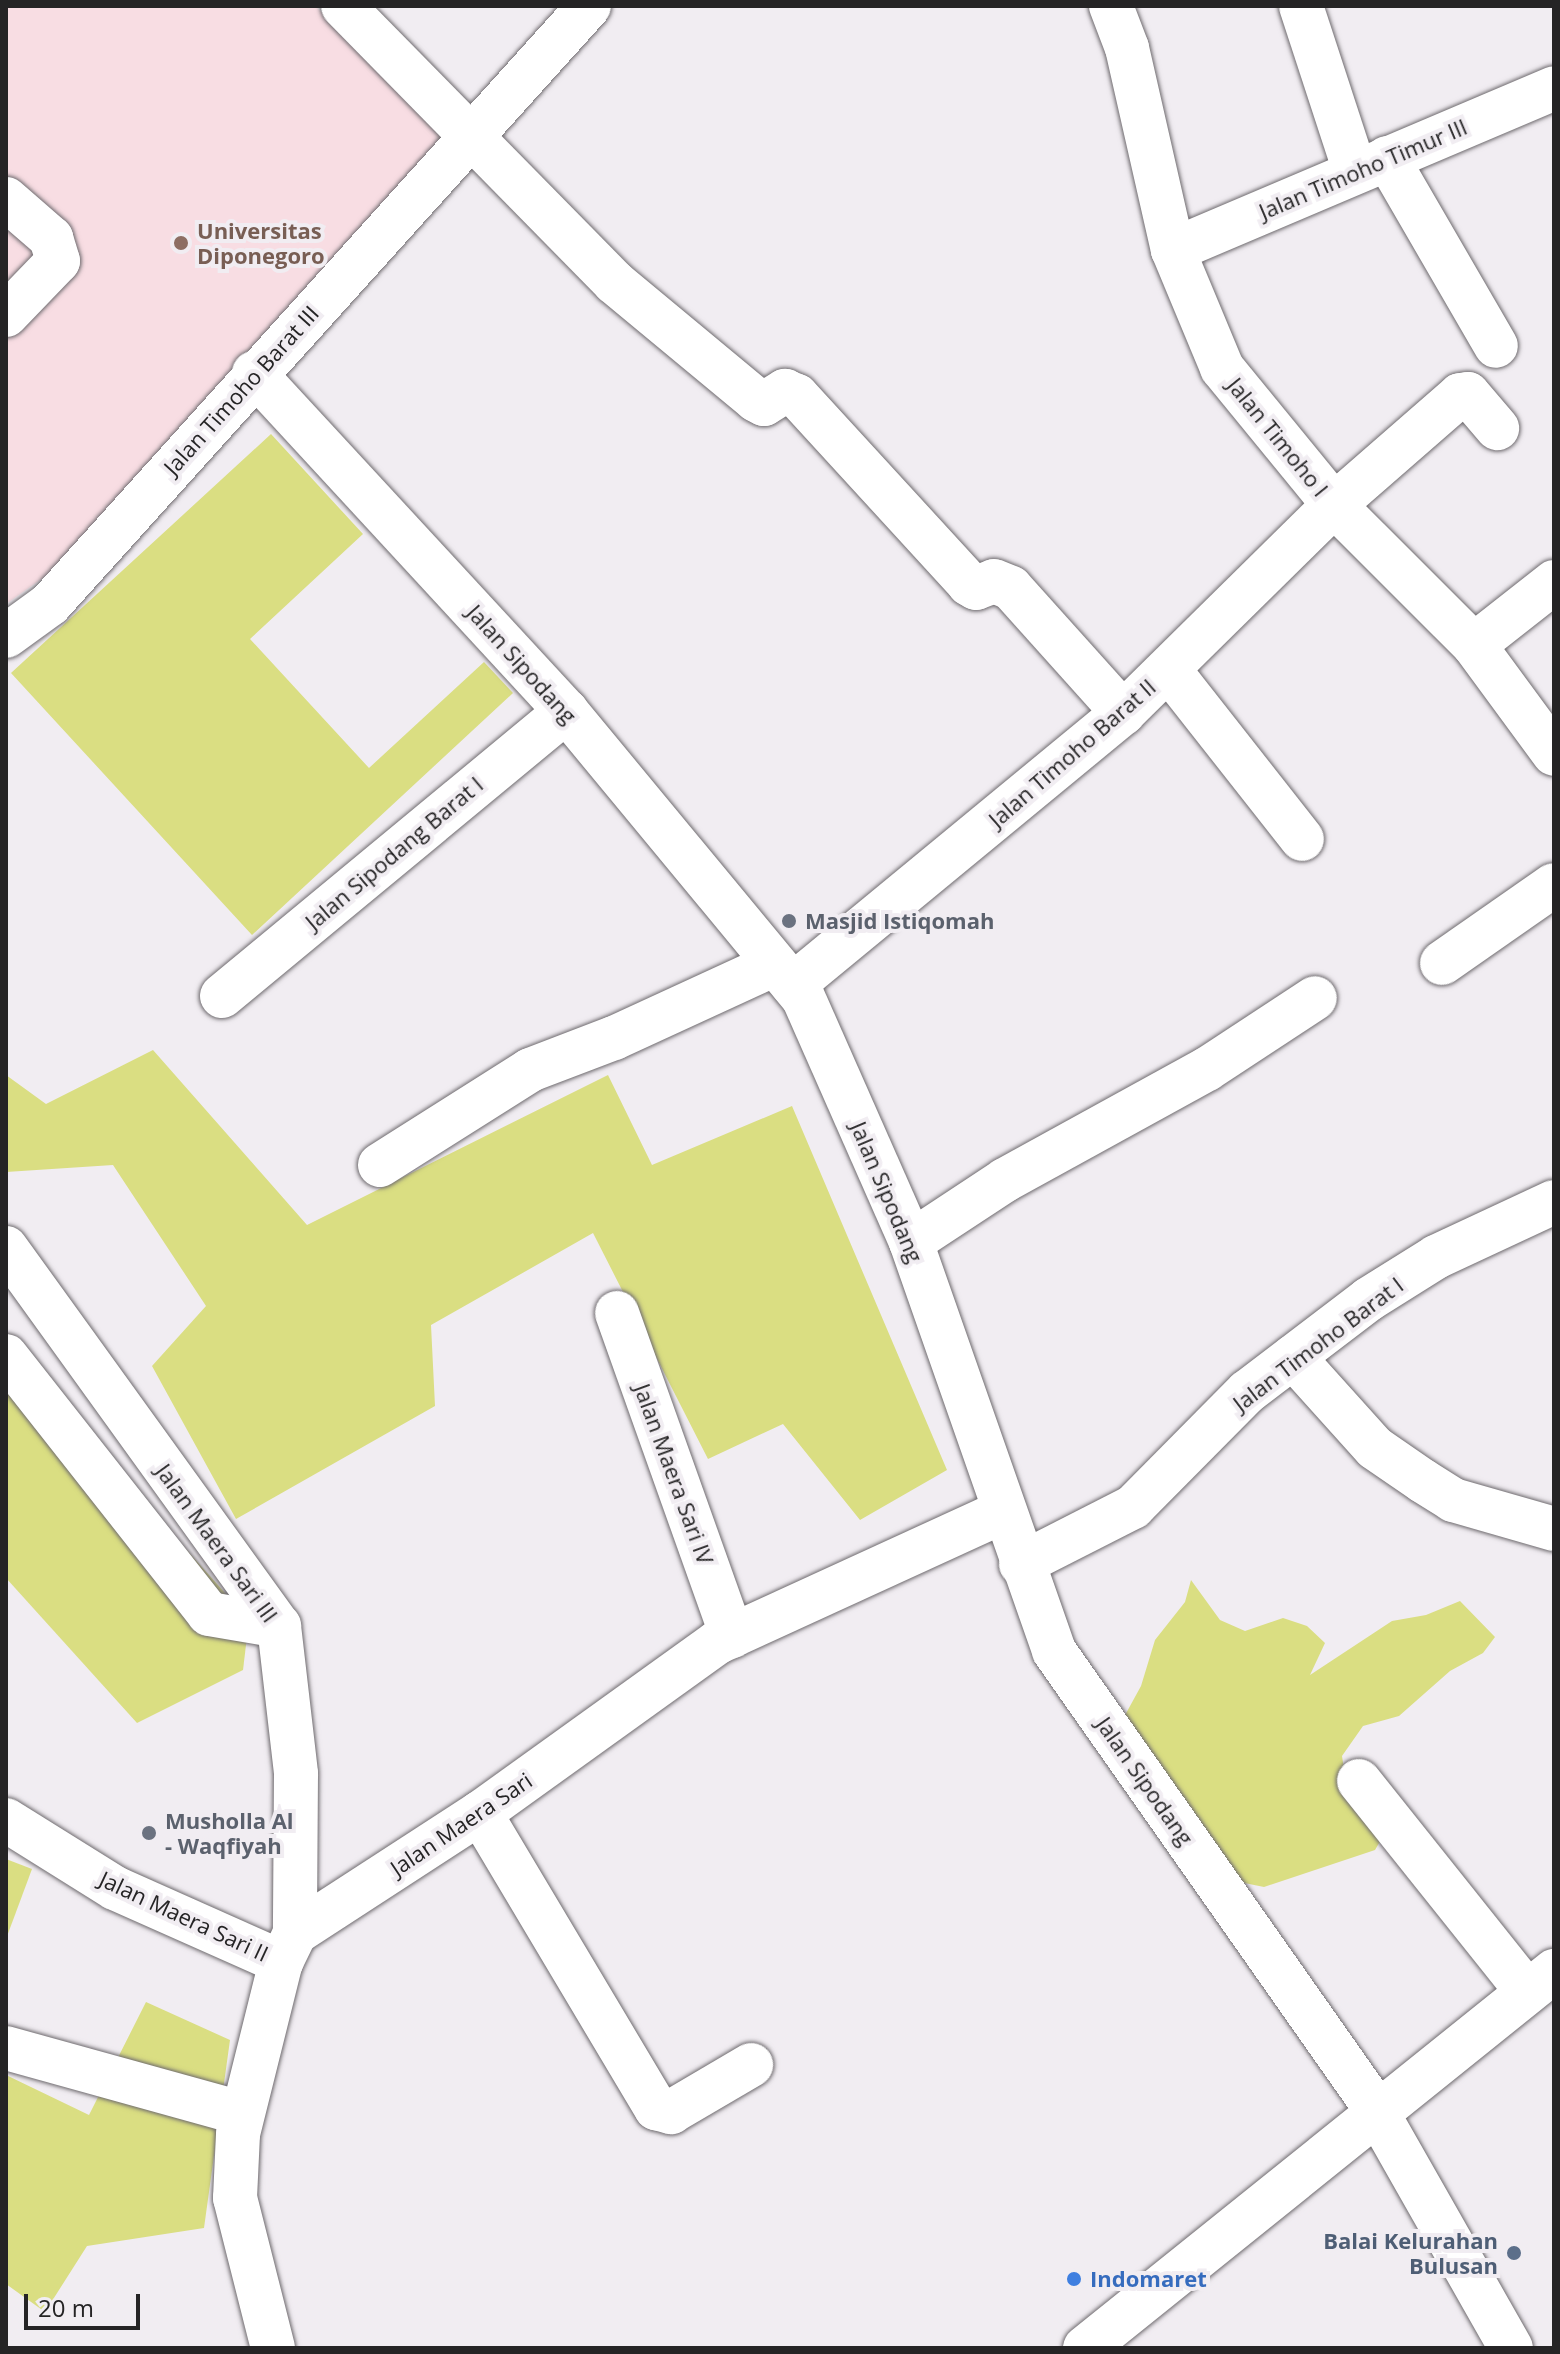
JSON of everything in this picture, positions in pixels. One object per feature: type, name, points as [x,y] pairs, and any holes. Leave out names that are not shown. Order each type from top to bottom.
[{"type":"street","points":[[343,6],[614,282],[756,400],[764,404],[785,391],[797,396],[969,584],[976,588],[994,581],[1011,588],[1123,713]]},
{"type":"street","name":"Jalan Timoho Barat III","points":[[6,636],[50,604],[254,373],[589,6]]},
{"type":"street","name":"Jalan Timoho I","points":[[1111,6],[1127,48],[1173,250],[1222,368],[1334,505],[1474,645],[1554,754]]},
{"type":"street","points":[[1301,6],[1371,164],[1496,346]]},
{"type":"street","name":"Jalan Timoho Timur III","points":[[1173,250],[1554,88]]},
{"type":"street","points":[[6,199],[51,238],[58,261],[6,315]]},
{"type":"street","name":"Jalan Sipodang","points":[[254,373],[566,711],[783,975],[911,1242],[1002,1512],[1054,1651],[1386,2102],[1511,2348]]},
{"type":"street","name":"Jalan Timoho Barat II","points":[[380,1165],[530,1070],[783,975],[1123,713],[1334,505],[1460,395],[1468,394],[1497,428]]},
{"type":"street","points":[[1474,645],[1554,582]]},
{"type":"street","points":[[1169,670],[1302,839]]},
{"type":"street","name":"Jalan Sipodang Barat I","points":[[222,996],[566,711]]},
{"type":"street","points":[[1442,963],[1554,885]]},
{"type":"street","points":[[911,1242],[1005,1180],[1207,1069],[1315,998]]},
{"type":"street","name":"Jalan Timoho Barat I","points":[[1021,1564],[1133,1507],[1247,1392],[1436,1257],[1554,1202]]},
{"type":"street","name":"Jalan Maera Sari III","points":[[6,1248],[279,1626],[296,1774],[288,1948]]},
{"type":"street","name":"Jalan Maera Sari IV","points":[[617,1313],[732,1636]]},
{"type":"street","points":[[6,1356],[209,1614],[279,1626]]},
{"type":"street","points":[[1293,1357],[1375,1448],[1423,1481],[1453,1500],[1554,1529]]},
{"type":"street","name":"Jalan Maera Sari","points":[[288,1948],[732,1636],[1002,1512]]},
{"type":"street","points":[[1085,2348],[1540,1980],[1359,1781]]},
{"type":"street","points":[[480,1813],[656,2108],[671,2112],[751,2065]]},
{"type":"street","name":"Jalan Maera Sari II","points":[[6,1820],[115,1888],[288,1948]]},
{"type":"street","points":[[273,2348],[235,2198],[240,2113],[288,1948]]},
{"type":"street","points":[[6,2048],[240,2113]]},
{"type":"shaded area","name":"Universitas Diponegoro","points":[[6,6],[315,6],[442,124],[443,143],[50,573],[6,604]]},
{"type":"green space","points":[[271,434],[363,534],[250,639],[369,768],[484,662],[513,693],[252,935],[11,673]]},
{"type":"green space","points":[[153,1050],[307,1225],[608,1075],[652,1165],[792,1106],[947,1470],[860,1520],[783,1424],[708,1459],[593,1233],[431,1325],[435,1406],[236,1519],[152,1366],[206,1306],[113,1165],[6,1172],[6,1075],[46,1104]]},
{"type":"green space","points":[[6,1347],[249,1620],[243,1670],[137,1723],[6,1578]]},
{"type":"green space","points":[[1191,1580],[1220,1620],[1245,1631],[1283,1618],[1307,1626],[1325,1643],[1310,1675],[1392,1621],[1426,1615],[1460,1601],[1495,1637],[1483,1653],[1450,1671],[1399,1716],[1363,1726],[1342,1756],[1344,1769],[1385,1833],[1375,1850],[1264,1887],[1220,1878],[1124,1717],[1141,1686],[1155,1640],[1185,1602]]},
{"type":"green space","points":[[6,1859],[32,1869],[6,1939]]},
{"type":"green space","points":[[146,2002],[230,2040],[204,2228],[87,2246],[45,2312],[6,2284],[6,2075],[89,2115]]},
{"type":"place","name":"Universitas Diponegoro","points":[[181,243]]},
{"type":"place","name":"Masjid Istiqomah","points":[[789,921]]},
{"type":"place","name":"Musholla Al - Waqfiyah","points":[[149,1833]]},
{"type":"place","name":"Balai Kelurahan Bulusan","points":[[1514,2253]]},
{"type":"place","name":"Indomaret","points":[[1074,2279]]}]
